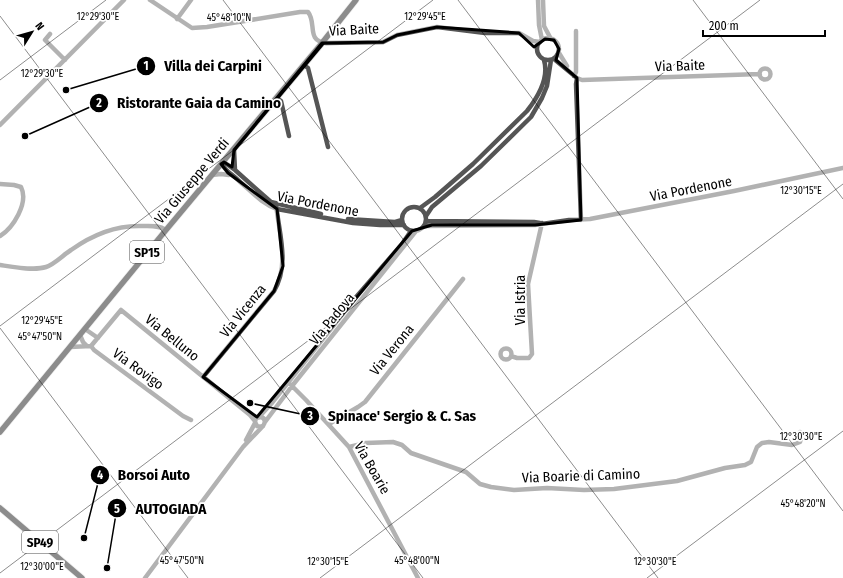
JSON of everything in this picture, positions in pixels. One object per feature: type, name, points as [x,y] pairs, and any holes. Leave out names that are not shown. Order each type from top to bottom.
[{"type":"main road","name":"Via Giuseppe Verdi","points":[[0,432],[277,98],[356,0]]},
{"type":"main road","name":"SP49","points":[[0,508],[81,577]]},
{"type":"street","points":[[0,125],[124,0]]},
{"type":"street","points":[[150,0],[192,28],[308,12],[310,15],[312,31],[316,39],[322,43]]},
{"type":"street","points":[[177,19],[191,0]]},
{"type":"street","points":[[537,49],[541,41],[538,0]]},
{"type":"street","points":[[543,0],[544,26],[551,39],[557,42],[559,52],[575,77]]},
{"type":"street","name":"Via Baite","points":[[322,43],[354,44],[382,42],[397,35],[437,27],[485,33],[519,33],[533,41],[541,41]]},
{"type":"street","points":[[576,31],[575,77],[582,220]]},
{"type":"street","points":[[50,34],[45,40],[65,60]]},
{"type":"street","points":[[420,208],[473,164],[531,106],[543,82],[545,66],[544,60],[539,56],[537,49],[528,38]]},
{"type":"street","points":[[541,41],[551,39]]},
{"type":"street","points":[[426,221],[425,213],[420,208],[412,207],[406,210],[403,216],[403,222],[414,231],[426,221],[432,207],[481,166],[530,117],[542,98],[547,86],[553,59],[559,52]]},
{"type":"street","points":[[544,60],[553,59],[570,71]]},
{"type":"street","points":[[304,65],[308,68],[328,146]]},
{"type":"street","name":"Via Baite","points":[[575,77],[582,80],[760,74]]},
{"type":"street","points":[[277,98],[280,101],[289,136]]},
{"type":"street","points":[[234,150],[235,170]]},
{"type":"street","name":"Via Pordenone","points":[[223,163],[235,170],[267,199],[276,204],[347,219],[403,222]]},
{"type":"street","name":"Via Pordenone","points":[[223,163],[231,175],[266,204],[276,209],[353,223],[380,225],[403,222]]},
{"type":"street","name":"Via Pordenone","points":[[426,221],[535,225],[542,223],[590,219],[727,193],[843,168]]},
{"type":"street","points":[[212,175],[231,175]]},
{"type":"street","points":[[0,184],[19,185],[23,190],[22,205],[10,227],[0,236]]},
{"type":"street","name":"Via Vicenza","points":[[203,377],[274,291],[279,282],[283,261],[276,204]]},
{"type":"street","name":"Via Istria","points":[[511,356],[517,358],[529,358],[532,354],[528,284],[542,223]]},
{"type":"street","points":[[0,265],[24,268],[45,267],[84,241],[118,228],[157,226],[166,230]]},
{"type":"street","name":"Via Padova","points":[[243,447],[264,424],[290,385],[357,296],[414,231]]},
{"type":"street","name":"Via Verona","points":[[329,424],[365,402],[463,280]]},
{"type":"street","name":"Via Belluno","points":[[98,338],[121,310],[256,420]]},
{"type":"street","points":[[70,347],[89,346],[98,338],[85,329]]},
{"type":"street","name":"Via Rovigo","points":[[80,335],[83,342],[183,416],[191,420]]},
{"type":"street","name":"Via Padova","points":[[243,447],[256,420],[290,385]]},
{"type":"street","name":"Via Boarie","points":[[290,385],[329,424],[349,447],[418,578]]},
{"type":"street","points":[[263,418],[264,424],[258,427],[256,420],[263,418]]},
{"type":"street","name":"Via Boarie di Camino","points":[[349,447],[366,443],[393,442],[402,445],[411,453],[466,472],[480,484],[491,487],[514,490],[547,488],[584,490],[614,489],[662,483],[745,465],[751,462],[757,447],[762,443],[769,442],[792,445],[800,442],[802,438],[800,432]]},
{"type":"street","points":[[145,578],[243,447]]},
{"type":"highlighted area","points":[[437,27],[519,33],[534,47],[545,39],[554,40],[559,49],[556,60],[577,78],[581,220],[535,225],[432,225],[412,231],[257,417],[203,377],[274,291],[283,266],[277,209],[228,173],[221,164],[224,162],[232,167],[234,150],[322,43],[383,42],[397,35]]},
{"type":"place","name":"Villa dei Carpini","points":[[66,90]]},
{"type":"place","name":"Ristorante Gaia da Camino","points":[[25,136]]},
{"type":"place","name":"Spinace' Sergio & C. Sas","points":[[250,403]]},
{"type":"place","name":"Borsoi Auto","points":[[84,538]]},
{"type":"place","name":"AUTOGIADA","points":[[107,568]]}]
